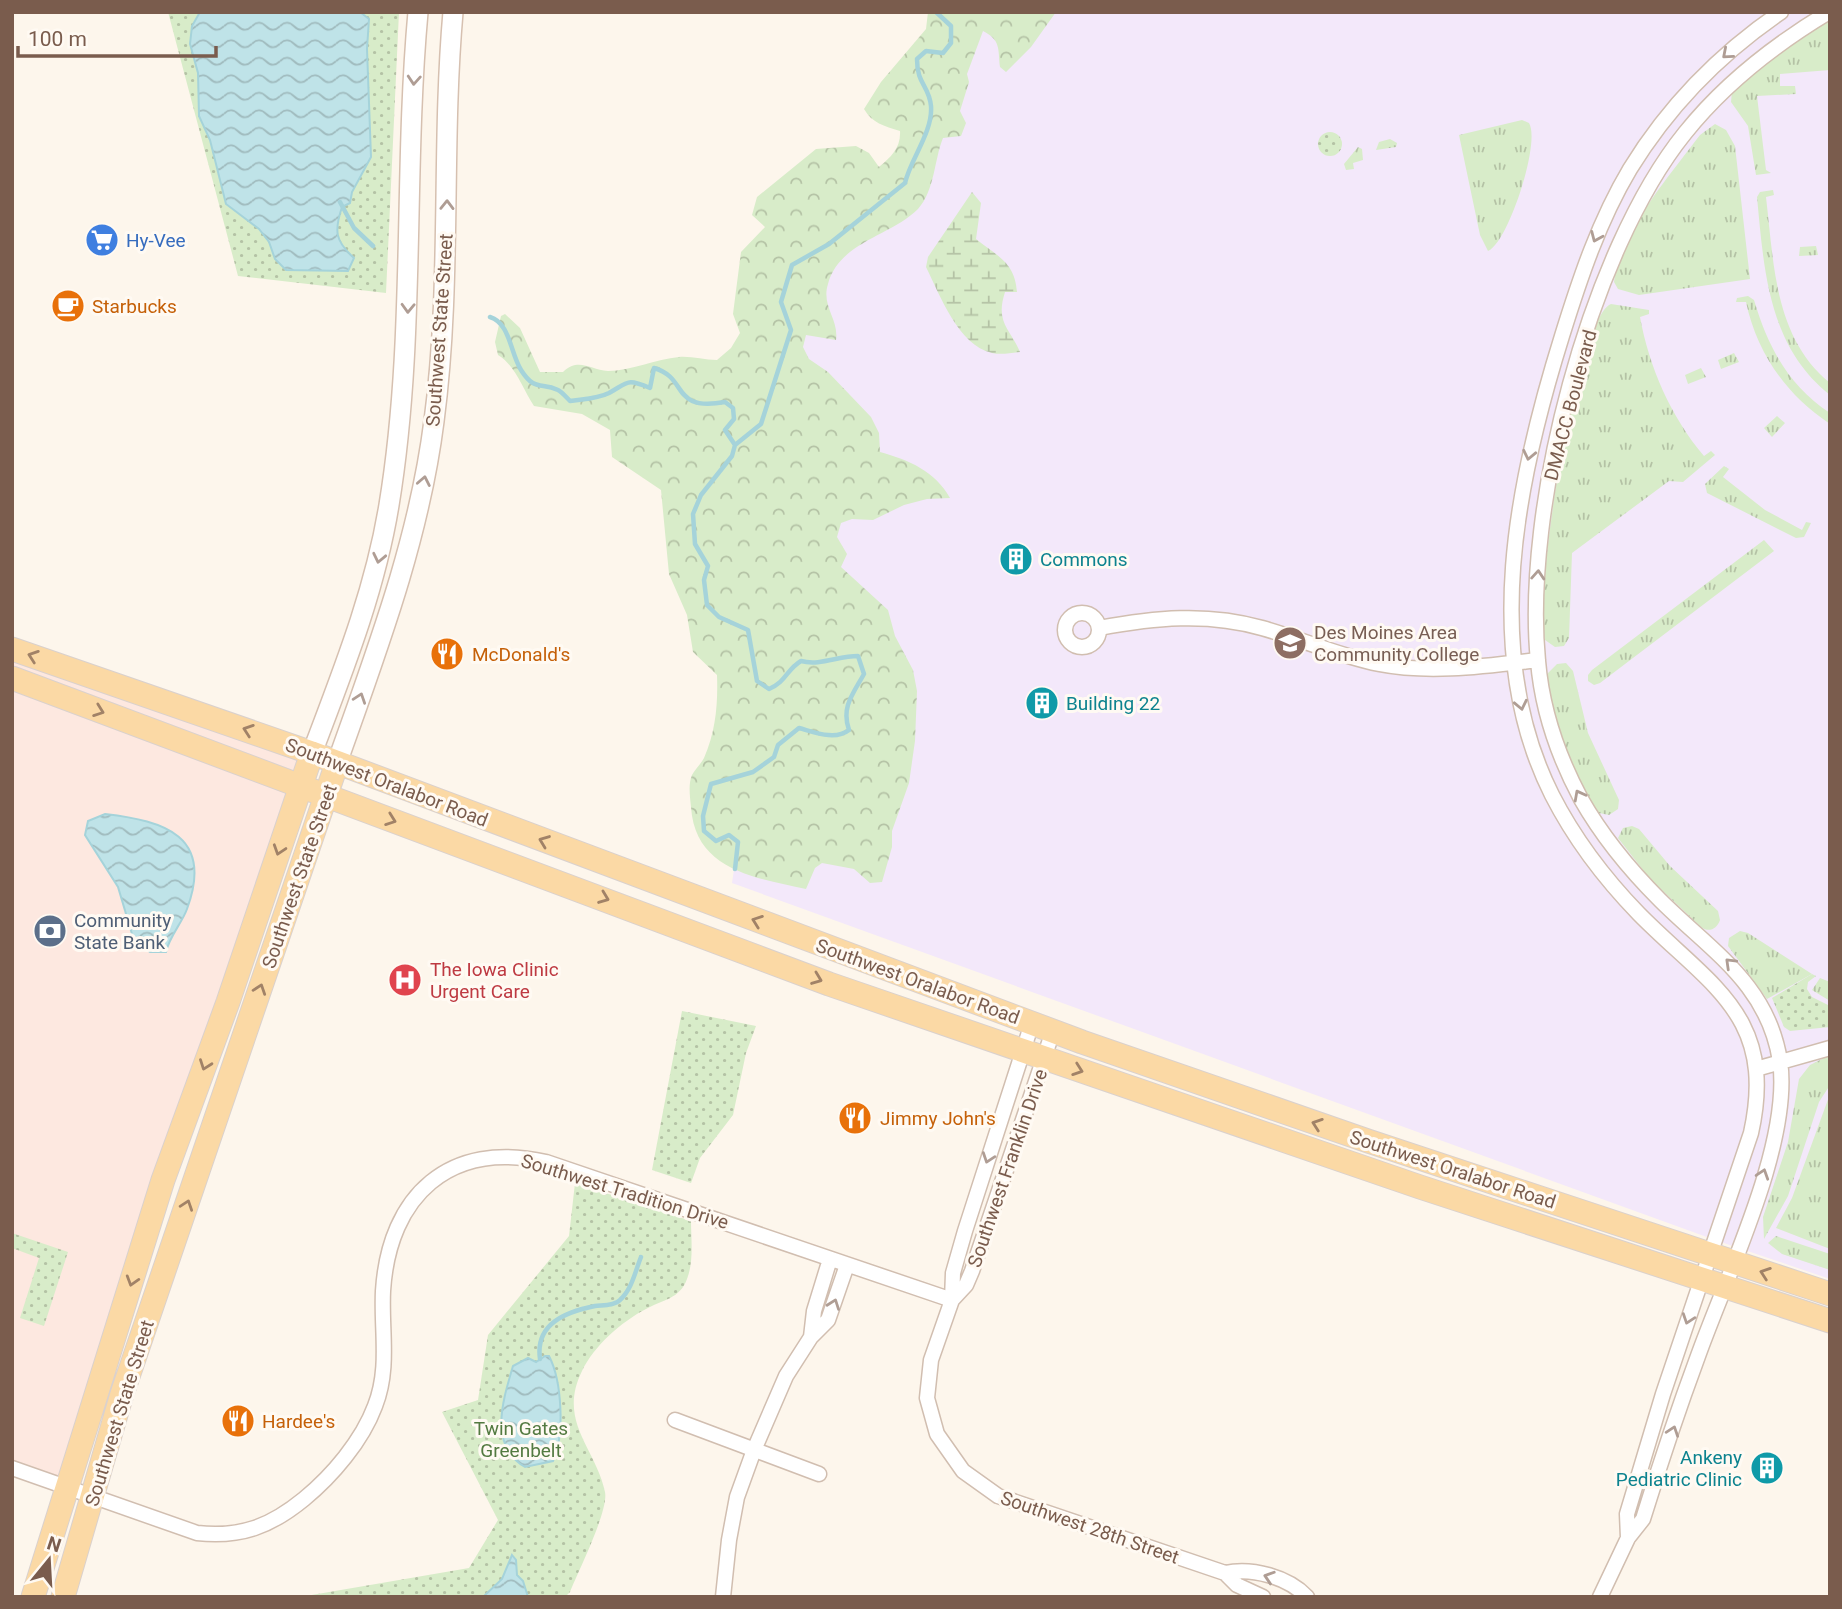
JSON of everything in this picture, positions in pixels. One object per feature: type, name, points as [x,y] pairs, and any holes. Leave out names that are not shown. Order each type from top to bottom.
[{"type":"main road","name":"Southwest State Street","points":[[63,1597],[80,1491],[163,1180],[228,1002],[372,586],[394,473],[408,318],[412,99],[418,12]]},
{"type":"main road","name":"Southwest State Street","points":[[33,1597],[122,1394],[412,541],[429,453],[444,313],[449,60],[453,12]]},
{"type":"main road","name":"Southwest Oralabor Road","points":[[12,649],[312,753],[1032,1023],[1315,1124],[1830,1294]]},
{"type":"main road","name":"Southwest Oralabor Road","points":[[12,678],[829,984],[1045,1059],[1830,1321]]},
{"type":"street","name":"DMACC Boulevard","points":[[1628,1538],[1626,1514],[1751,1133],[1757,1106],[1756,1069],[1748,1037],[1733,1006],[1709,977],[1623,897],[1568,825],[1552,794],[1530,742],[1514,663],[1514,576],[1524,479],[1545,390],[1592,245],[1630,169],[1675,107],[1714,66],[1781,12]]},
{"type":"street","name":"DMACC Boulevard","points":[[1600,1597],[1628,1538],[1643,1519],[1734,1262],[1777,1128],[1782,1098],[1780,1063],[1775,1041],[1761,1006],[1739,973],[1641,880],[1604,835],[1583,801],[1552,730],[1538,660],[1538,570],[1553,462],[1567,401],[1605,277],[1621,239],[1656,173],[1712,102],[1745,69],[1792,34],[1829,12]]},
{"type":"street","points":[[1099,628],[1159,619],[1198,617],[1261,627],[1380,664],[1420,668],[1538,660]]},
{"type":"street","name":"Southwest Franklin Drive","points":[[937,1434],[927,1398],[931,1360],[952,1300],[953,1273],[1032,1023]]},
{"type":"street","name":"Southwest Franklin Drive","points":[[952,1300],[966,1285],[972,1271],[1054,1031]]},
{"type":"street","points":[[1756,1069],[1830,1048]]},
{"type":"street","name":"Southwest Tradition Drive","points":[[12,1468],[198,1533],[223,1536],[247,1532],[281,1519],[314,1492],[360,1435],[375,1406],[386,1344],[383,1303],[387,1255],[403,1211],[427,1184],[454,1165],[495,1156],[546,1162],[952,1300]]},
{"type":"street","points":[[811,1337],[814,1311],[830,1259]]},
{"type":"street","points":[[723,1597],[737,1497],[754,1450],[786,1376],[811,1337],[828,1320],[847,1265]]},
{"type":"street","points":[[675,1420],[819,1474]]},
{"type":"street","name":"Southwest 28th Street","points":[[937,1434],[963,1471],[998,1496],[1225,1573],[1237,1586],[1264,1597]]},
{"type":"street","name":"Southwest 28th Street","points":[[1225,1573],[1240,1570],[1257,1573],[1292,1584],[1307,1597]]},
{"type":"shaded area","name":"Des Moines Area Community College","points":[[936,12],[1830,12],[1830,1279],[1715,1240],[732,883],[738,842],[728,778],[781,302],[890,193]]},
{"type":"shaded area","points":[[12,649],[312,753],[68,1487],[12,1468]]},
{"type":"green space","points":[[168,12],[399,12],[386,293],[238,276]]},
{"type":"green space","points":[[928,12],[1056,12],[1031,47],[1006,72],[1000,67],[996,42],[983,31],[967,74],[969,82],[960,111],[966,123],[961,136],[943,138],[924,201],[907,218],[854,249],[834,270],[826,292],[836,340],[806,335],[803,347],[809,359],[828,372],[871,417],[879,433],[880,452],[920,468],[937,481],[950,498],[927,499],[904,505],[873,520],[852,519],[841,523],[837,537],[847,554],[841,567],[888,610],[895,636],[913,670],[917,691],[915,741],[909,783],[892,831],[892,847],[882,882],[870,883],[854,869],[822,863],[815,868],[806,889],[768,881],[732,868],[716,858],[704,845],[695,828],[690,782],[704,758],[714,727],[717,675],[693,652],[687,615],[669,574],[661,490],[612,457],[610,430],[582,414],[534,406],[514,371],[498,355],[495,342],[501,316],[505,314],[520,328],[540,372],[563,372],[574,365],[608,371],[679,357],[717,360],[731,348],[740,333],[733,314],[741,252],[765,227],[752,215],[757,197],[816,149],[856,146],[869,153],[879,167],[891,156],[899,142],[900,131],[875,121],[864,109],[881,82],[926,29]]},
{"type":"green space","points":[[1830,18],[1830,70],[1780,74],[1780,86],[1795,86],[1796,94],[1757,96],[1766,170],[1771,173],[1756,175],[1748,126],[1731,102],[1732,91],[1771,56]]},
{"type":"green space","points":[[1522,120],[1529,123],[1532,134],[1527,170],[1505,230],[1488,251],[1480,235],[1459,135]]},
{"type":"green space","points":[[1715,124],[1726,130],[1735,146],[1750,279],[1639,295],[1618,289],[1614,282],[1618,263],[1636,224],[1700,135]]},
{"type":"green space","points":[[1330,132],[1338,136],[1342,144],[1338,152],[1330,156],[1322,152],[1318,144],[1322,136]]},
{"type":"green space","points":[[1390,139],[1397,143],[1396,147],[1376,150],[1379,142]]},
{"type":"green space","points":[[1358,147],[1362,149],[1363,160],[1353,163],[1354,169],[1346,170],[1344,164]]},
{"type":"green space","points":[[1773,190],[1774,195],[1766,197],[1780,298],[1787,322],[1798,344],[1812,365],[1830,383],[1830,395],[1809,375],[1793,354],[1773,305],[1763,252],[1757,197],[1760,192]]},
{"type":"green space","points":[[972,192],[981,203],[976,239],[1004,261],[1016,282],[1017,292],[1005,292],[1002,311],[1005,325],[1020,352],[992,353],[969,340],[951,318],[926,267],[928,257]]},
{"type":"green space","points":[[1816,246],[1818,255],[1799,256],[1800,247]]},
{"type":"green space","points":[[1748,296],[1754,300],[1766,334],[1782,364],[1802,390],[1830,413],[1830,424],[1800,400],[1776,371],[1758,338],[1746,302],[1736,302],[1737,298]]},
{"type":"green space","points":[[1611,304],[1649,310],[1649,314],[1640,317],[1649,354],[1663,391],[1681,425],[1704,456],[1711,451],[1715,455],[1683,482],[1669,481],[1572,553],[1569,638],[1564,646],[1555,647],[1545,640],[1543,614],[1545,571],[1560,461],[1584,356],[1598,321]]},
{"type":"green space","points":[[1734,353],[1739,362],[1721,369],[1718,360]]},
{"type":"green space","points":[[1701,368],[1706,377],[1688,384],[1685,375]]},
{"type":"green space","points":[[1777,416],[1785,423],[1772,437],[1764,428]]},
{"type":"green space","points":[[1724,466],[1729,469],[1723,477],[1765,510],[1802,530],[1806,522],[1811,523],[1804,537],[1796,538],[1707,493],[1705,484]]},
{"type":"green space","points":[[1764,540],[1774,551],[1600,683],[1594,685],[1588,681],[1592,670]]},
{"type":"green space","points":[[1566,663],[1573,671],[1588,733],[1619,800],[1618,809],[1609,815],[1599,813],[1590,800],[1564,746],[1551,707],[1548,673],[1557,664]]},
{"type":"green space","points":[[1632,826],[1639,829],[1670,866],[1718,911],[1720,920],[1715,928],[1707,930],[1701,927],[1650,879],[1618,838],[1623,828]]},
{"type":"green space","points":[[1740,931],[1748,933],[1812,974],[1767,999],[1728,946],[1729,938]]},
{"type":"green space","points":[[1812,974],[1816,976],[1808,982],[1807,989],[1812,997],[1830,1006],[1830,1027],[1790,1031],[1784,1027],[1772,998]]},
{"type":"green space","points":[[1820,978],[1830,982],[1830,1001],[1812,990]]},
{"type":"green space","points":[[682,1011],[756,1026],[746,1053],[733,1115],[700,1158],[691,1183],[652,1170]]},
{"type":"green space","points":[[1830,1055],[1830,1085],[1819,1102],[1788,1196],[1764,1239],[1763,1217],[1788,1142],[1799,1079],[1810,1065]]},
{"type":"green space","points":[[1830,1094],[1830,1249],[1776,1228],[1792,1198]]},
{"type":"green space","name":"Twin Gates Greenbelt","points":[[575,1183],[691,1221],[692,1250],[689,1272],[680,1291],[637,1314],[609,1336],[587,1362],[575,1389],[576,1420],[600,1476],[605,1501],[598,1526],[570,1592],[565,1597],[300,1597],[469,1568],[498,1520],[442,1412],[478,1400],[488,1335],[569,1236]]},
{"type":"green space","points":[[12,1233],[68,1252],[44,1326],[20,1318],[39,1258],[12,1248]]},
{"type":"green space","points":[[1776,1236],[1830,1254],[1830,1270],[1782,1254],[1768,1243]]},
{"type":"water","points":[[200,12],[360,12],[369,19],[367,49],[371,157],[352,192],[350,203],[342,207],[337,229],[340,241],[354,258],[348,271],[286,270],[275,259],[269,242],[259,229],[226,204],[210,140],[199,116],[198,73],[190,44],[192,26]]},
{"type":"water","points":[[105,814],[127,817],[164,828],[179,837],[189,849],[194,864],[194,884],[187,909],[166,952],[150,952],[139,944],[132,934],[118,887],[85,835],[88,821]]},
{"type":"water","points":[[549,1356],[559,1394],[557,1450],[553,1461],[525,1467],[513,1458],[502,1434],[505,1393],[513,1366],[528,1358],[536,1362]]},
{"type":"water","points":[[512,1555],[516,1560],[517,1575],[523,1581],[528,1597],[483,1597],[502,1579]]},
{"type":"waterway","points":[[735,869],[738,842],[729,835],[716,841],[704,831],[703,816],[711,784],[753,772],[774,757],[778,745],[799,728],[831,735],[849,730],[847,707],[864,674],[858,656],[851,656],[815,662],[801,661],[769,689],[757,681],[748,630],[719,617],[707,605],[704,580],[708,566],[695,544],[693,514],[701,495],[732,456],[735,445],[761,424],[791,330],[781,302],[792,265],[829,244],[905,183],[931,116],[930,99],[919,74],[917,59],[926,51],[943,53],[951,43],[951,26],[936,12]]},
{"type":"waterway","points":[[340,202],[354,228],[373,246]]},
{"type":"waterway","points":[[490,317],[502,325],[517,363],[534,384],[558,390],[570,401],[595,398],[628,383],[650,388],[654,368],[672,379],[688,398],[708,404],[725,402],[733,408],[734,419],[725,430],[735,445]]},
{"type":"waterway","points":[[540,1359],[542,1337],[547,1328],[573,1312],[618,1302],[630,1286],[641,1257]]},
{"type":"place","name":"Hy-Vee","points":[[102,240]]},
{"type":"place","name":"Starbucks","points":[[68,306]]},
{"type":"place","name":"Commons","points":[[1016,559]]},
{"type":"place","name":"Des Moines Area Community College","points":[[1290,643]]},
{"type":"place","name":"McDonald's","points":[[447,654]]},
{"type":"place","name":"Building 22","points":[[1042,703]]},
{"type":"place","name":"Community State Bank","points":[[50,931]]},
{"type":"place","name":"The Iowa Clinic Urgent Care","points":[[405,980]]},
{"type":"place","name":"Jimmy John's","points":[[855,1118]]},
{"type":"place","name":"Hardee's","points":[[238,1421]]},
{"type":"place","name":"Ankeny Pediatric Clinic","points":[[1767,1468]]}]
